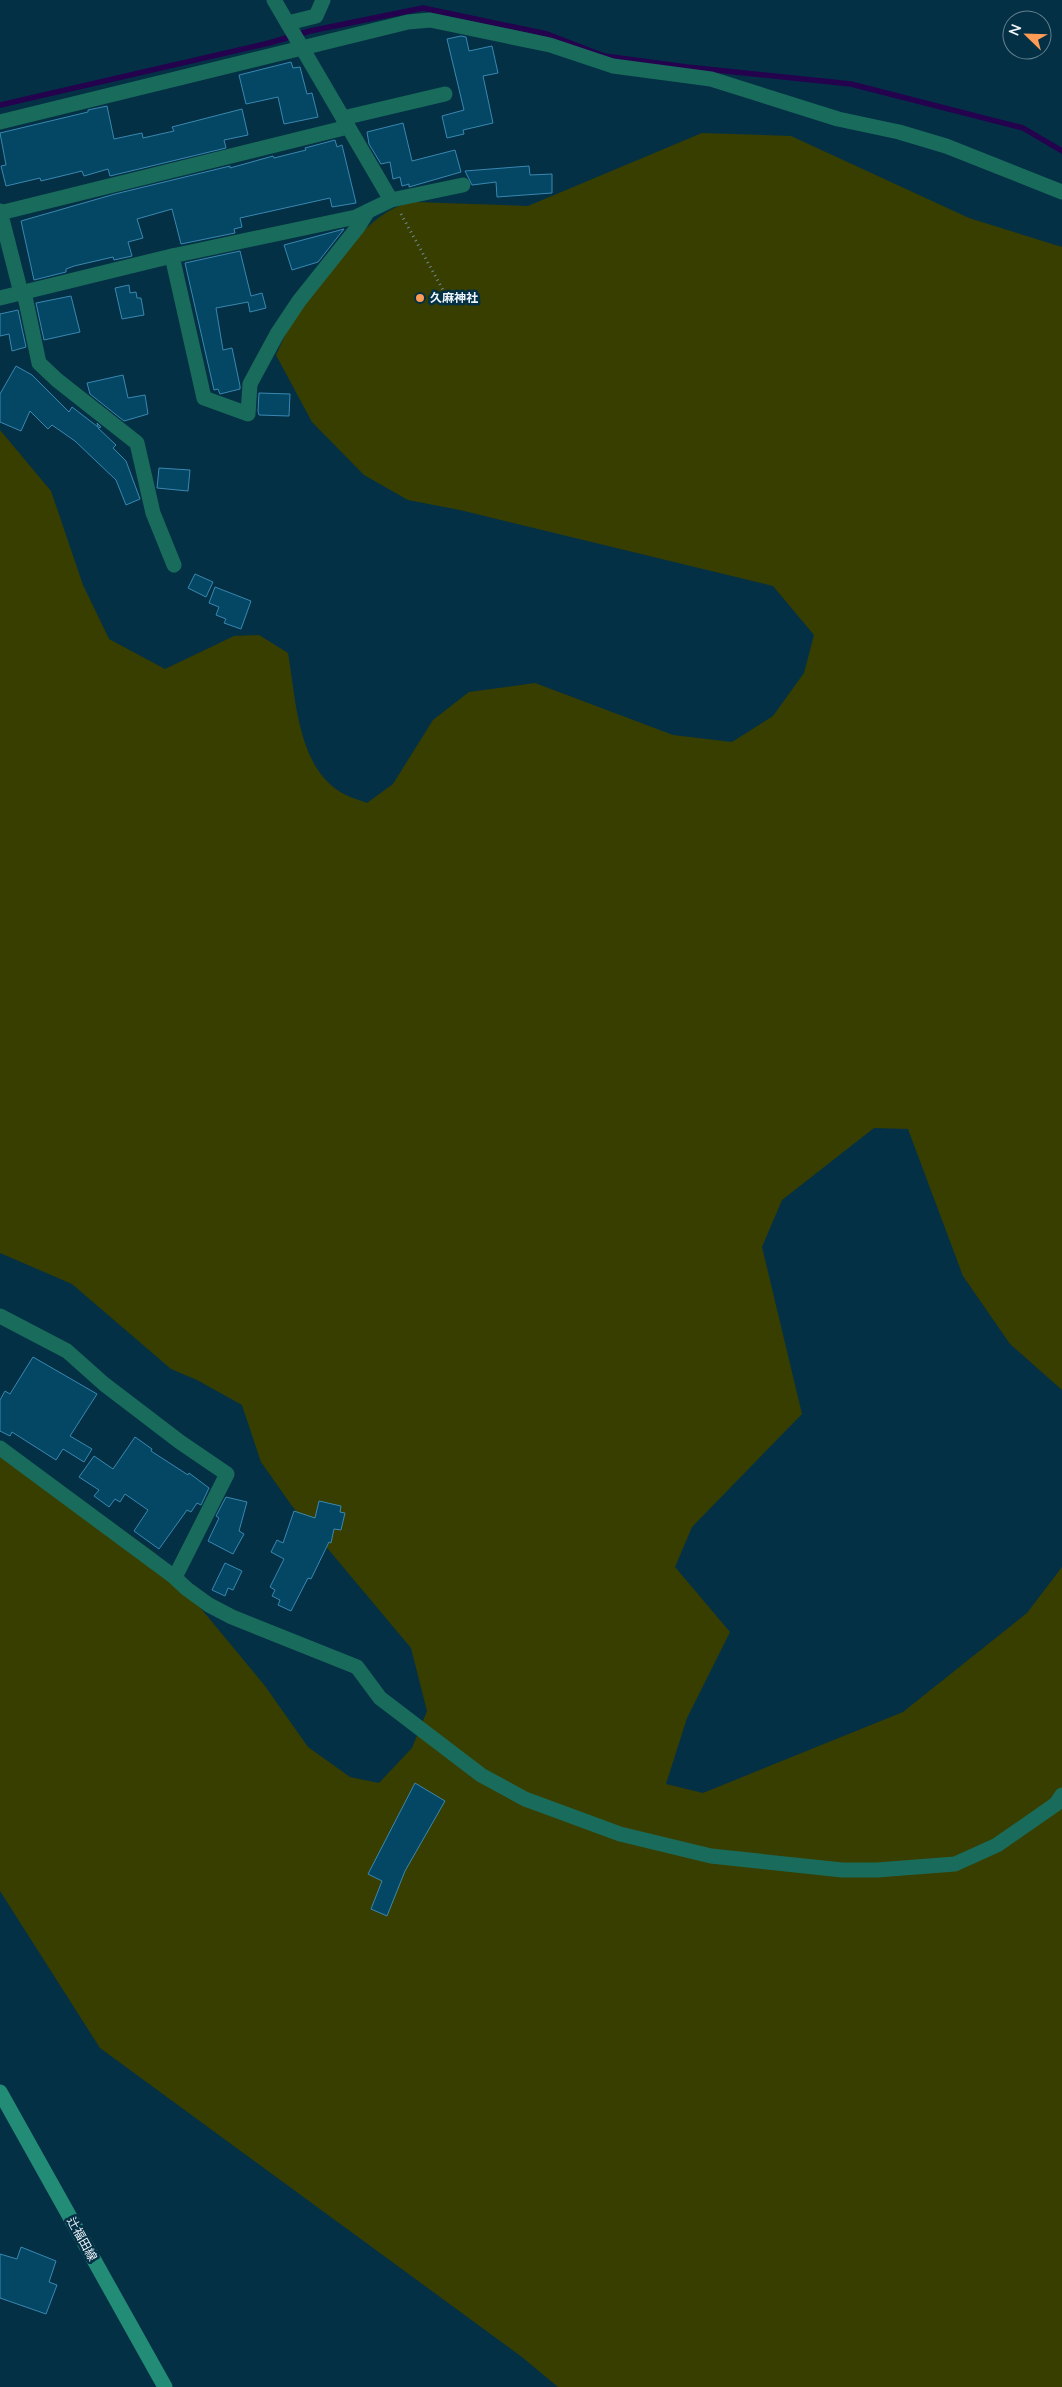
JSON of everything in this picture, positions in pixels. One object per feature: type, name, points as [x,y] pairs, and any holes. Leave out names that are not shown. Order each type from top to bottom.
[{"type":"main road","name":"辻福田線","points":[[0,2092],[165,2387]]},
{"type":"street","points":[[274,0],[393,200]]},
{"type":"street","points":[[288,23],[316,16],[323,0]]},
{"type":"street","points":[[0,122],[408,22],[430,20],[550,45],[613,66],[711,80],[838,119],[899,132],[946,146],[1062,192]]},
{"type":"street","points":[[174,565],[153,513],[137,443],[57,380],[39,363],[0,212],[346,122],[445,94]]},
{"type":"street","points":[[0,298],[172,256],[356,217],[393,200],[463,185]]},
{"type":"street","points":[[172,256],[204,398],[248,414],[250,384],[277,334],[299,301],[358,227],[368,211]]},
{"type":"street","points":[[0,1316],[68,1351],[104,1384],[180,1442],[227,1474],[175,1577]]},
{"type":"street","points":[[0,1448],[175,1577],[209,1605],[232,1617],[357,1667],[380,1698],[480,1775],[524,1799],[620,1834],[711,1856],[842,1870],[877,1870],[955,1864],[997,1845],[1056,1804],[1062,1795]]},
{"type":"path","points":[[393,200],[443,290]]},
{"type":"green space","points":[[702,133],[791,136],[969,218],[1062,247],[1062,1390],[1010,1344],[963,1276],[908,1129],[874,1128],[782,1200],[762,1247],[802,1414],[692,1527],[675,1567],[730,1632],[687,1718],[666,1784],[703,1793],[903,1712],[1027,1613],[1062,1567],[1062,2387],[558,2387],[522,2357],[100,2048],[0,1891],[0,1442],[155,1553],[265,1686],[308,1747],[350,1777],[379,1783],[412,1748],[427,1711],[411,1648],[292,1506],[261,1462],[242,1405],[197,1380],[171,1369],[72,1284],[0,1253],[0,430],[51,491],[83,585],[109,639],[165,669],[234,636],[259,635],[288,653],[297,710],[307,749],[327,781],[348,796],[367,803],[393,784],[433,720],[469,692],[535,683],[673,735],[732,742],[773,716],[804,673],[814,635],[773,586],[460,510],[408,500],[364,475],[312,422],[276,355],[311,290],[358,237],[390,210],[415,202],[528,206]]},
{"type":"building","points":[[461,36],[466,37],[469,51],[492,46],[498,73],[483,76],[493,123],[463,130],[464,134],[447,138],[442,116],[464,110],[447,39]]},
{"type":"building","points":[[291,62],[293,68],[300,67],[307,94],[312,93],[318,117],[284,124],[278,97],[246,104],[239,75]]},
{"type":"building","points":[[107,106],[114,139],[142,133],[143,138],[174,131],[172,127],[242,109],[248,135],[224,140],[226,148],[110,176],[108,169],[84,176],[82,171],[41,181],[40,178],[6,186],[1,166],[6,165],[0,133]]},
{"type":"building","points":[[403,123],[412,161],[455,150],[461,172],[409,187],[409,184],[402,186],[400,177],[393,179],[390,162],[381,164],[369,144],[367,132]]},
{"type":"building","points":[[335,140],[337,147],[342,145],[356,203],[332,207],[330,198],[240,218],[242,227],[234,229],[235,233],[181,244],[172,209],[137,219],[143,238],[128,242],[132,256],[114,260],[113,257],[74,266],[66,269],[66,272],[34,280],[21,221],[115,194],[230,166],[230,168],[273,156],[274,158]]},
{"type":"building","points":[[529,166],[530,175],[552,174],[552,193],[497,197],[496,182],[472,185],[465,171]]},
{"type":"building","points":[[344,229],[318,262],[292,270],[284,245]]},
{"type":"building","points":[[240,251],[251,296],[262,293],[266,308],[250,312],[248,302],[216,308],[223,350],[232,348],[240,386],[240,389],[220,394],[218,389],[214,390],[185,263]]},
{"type":"building","points":[[129,285],[130,293],[136,292],[137,298],[141,298],[144,315],[122,319],[115,288]]},
{"type":"building","points":[[71,296],[80,332],[44,340],[36,303]]},
{"type":"building","points":[[18,310],[26,347],[12,351],[9,334],[0,336],[0,314]]},
{"type":"building","points":[[16,366],[32,375],[69,412],[72,407],[98,427],[97,423],[101,427],[98,428],[116,445],[113,448],[126,461],[140,499],[126,505],[116,480],[75,441],[52,425],[48,429],[30,411],[21,431],[0,422],[0,394]]},
{"type":"building","points":[[123,375],[128,398],[145,395],[148,414],[124,421],[90,394],[87,383]]},
{"type":"building","points":[[259,393],[290,394],[289,416],[259,415]]},
{"type":"building","points":[[159,468],[190,470],[188,491],[157,488]]},
{"type":"building","points":[[195,574],[213,582],[206,597],[188,588]]},
{"type":"building","points":[[215,587],[251,601],[241,629],[224,623],[226,619],[216,615],[219,607],[209,603]]},
{"type":"building","points":[[33,1357],[97,1394],[70,1436],[92,1449],[84,1462],[63,1449],[56,1460],[12,1432],[10,1436],[0,1431],[0,1400],[5,1391],[10,1394]]},
{"type":"building","points":[[135,1437],[152,1449],[151,1451],[188,1475],[189,1473],[209,1488],[201,1505],[197,1503],[191,1512],[187,1510],[159,1549],[134,1531],[148,1510],[125,1494],[120,1502],[115,1499],[109,1507],[94,1496],[99,1490],[79,1477],[94,1456],[113,1469]]},
{"type":"building","points":[[226,1497],[247,1502],[239,1531],[244,1534],[233,1554],[208,1541],[219,1518],[216,1516]]},
{"type":"building","points":[[319,1501],[341,1506],[340,1512],[345,1513],[341,1530],[334,1529],[331,1543],[329,1542],[311,1579],[308,1578],[291,1611],[278,1605],[280,1600],[272,1596],[275,1590],[270,1587],[284,1559],[271,1552],[277,1540],[283,1543],[294,1511],[315,1518]]},
{"type":"building","points":[[225,1563],[242,1571],[233,1590],[228,1588],[225,1596],[212,1590]]},
{"type":"building","points":[[415,1783],[445,1801],[405,1871],[387,1916],[371,1909],[382,1881],[368,1874]]},
{"type":"building","points":[[21,2247],[56,2261],[49,2282],[57,2285],[46,2314],[0,2298],[0,2254],[17,2259]]},
{"type":"waterway","points":[[0,105],[269,43],[310,31],[423,8],[547,34],[604,56],[687,67],[851,84],[1023,128],[1062,151]]},
{"type":"place","name":"久麻神社","points":[[420,298]]}]
